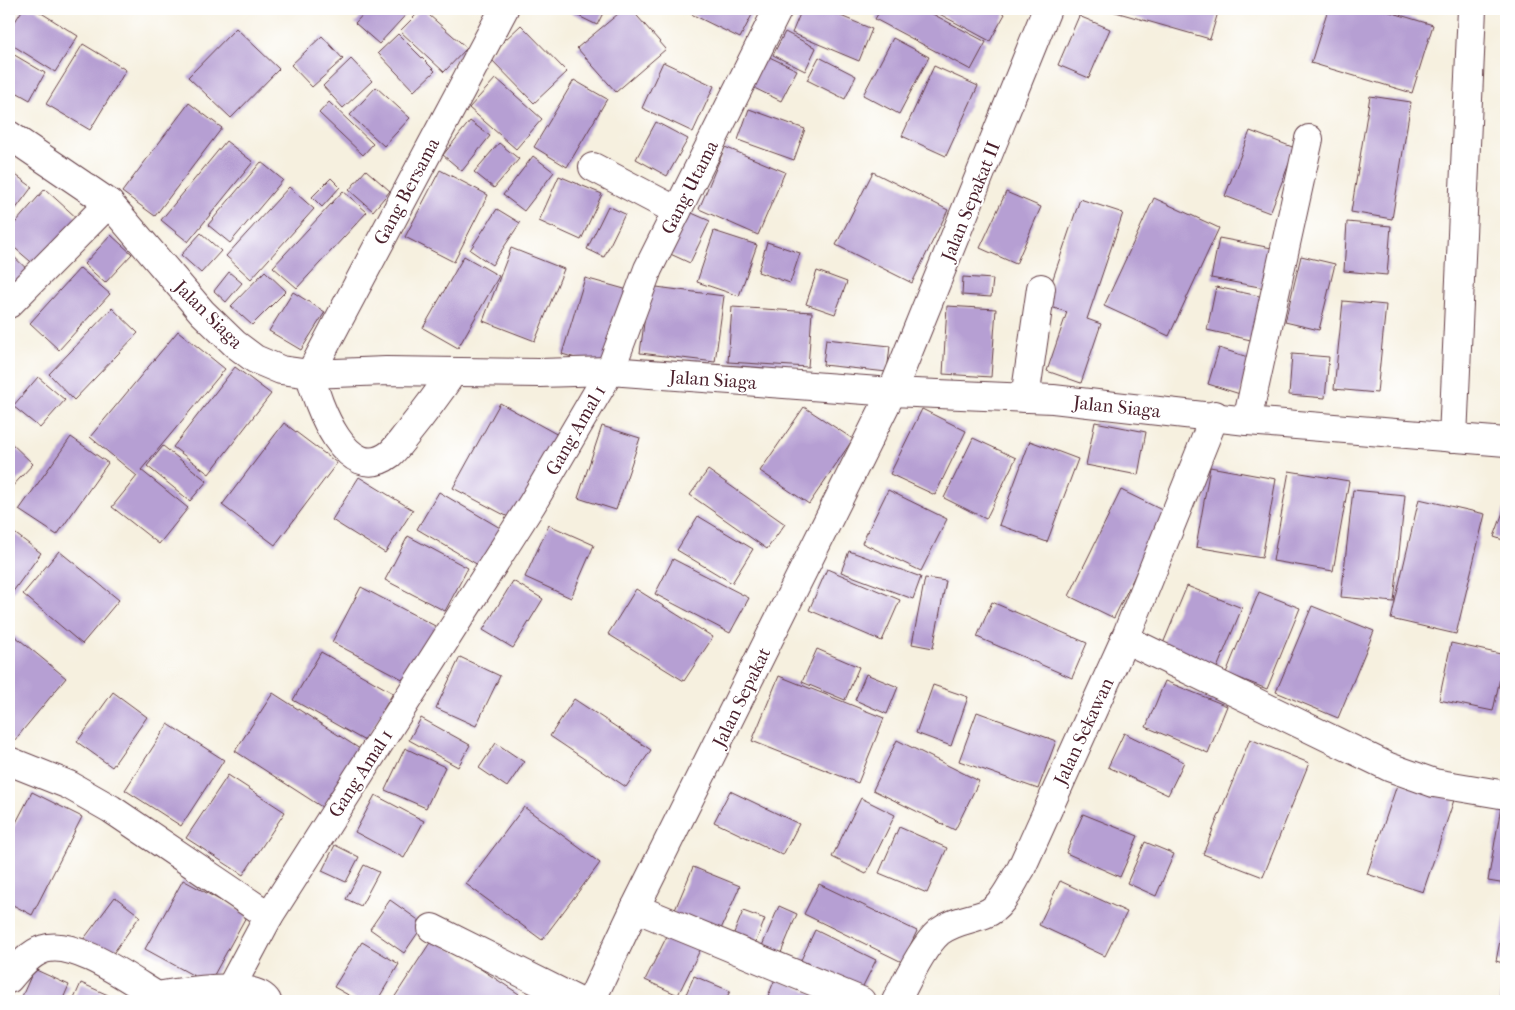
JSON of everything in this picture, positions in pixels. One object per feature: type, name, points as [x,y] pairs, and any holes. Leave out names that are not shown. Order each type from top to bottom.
[{"type":"street","name":"Gang Bersama","points":[[310,374],[434,137],[504,9]]},
{"type":"street","name":"Gang Utama","points":[[610,371],[648,269],[778,9]]},
{"type":"street","name":"Jalan Sepakat II","points":[[892,392],[1047,9]]},
{"type":"street","points":[[1453,438],[1472,9]]},
{"type":"street","name":"Jalan Siaga","points":[[9,135],[108,203],[202,312],[235,344],[255,358],[281,370],[310,374],[386,371],[610,371],[892,392],[1025,398],[1215,415],[1247,421],[1506,442]]},
{"type":"street","points":[[1247,421],[1309,139]]},
{"type":"street","points":[[593,168],[677,211]]},
{"type":"street","points":[[9,304],[108,203]]},
{"type":"street","points":[[1025,398],[1041,288]]},
{"type":"street","name":"Gang Amal 1","points":[[230,989],[269,916],[532,504],[610,371]]},
{"type":"street","points":[[310,374],[315,396],[338,439],[351,456],[366,461],[381,459],[391,454],[428,409],[453,372]]},
{"type":"street","name":"Jalan Sepakat","points":[[591,1001],[635,908],[892,392]]},
{"type":"street","name":"Jalan Sekawan","points":[[896,1001],[922,955],[939,933],[962,920],[987,913],[1001,900],[1021,869],[1125,639],[1215,415]]},
{"type":"street","points":[[1125,639],[1389,767],[1434,783],[1506,796]]},
{"type":"street","points":[[9,761],[69,785],[110,809],[269,916]]},
{"type":"street","points":[[635,908],[861,1001]]},
{"type":"street","points":[[432,928],[578,1001]]},
{"type":"street","points":[[9,979],[34,954],[44,948],[64,948],[82,953],[156,999],[188,991],[230,989],[256,993],[264,996],[267,1001]]},
{"type":"building","points":[[23,9],[35,9],[78,36],[55,72],[9,43],[9,31]]},
{"type":"building","points":[[368,9],[411,9],[379,44],[355,23]]},
{"type":"building","points":[[422,9],[467,48],[444,72],[400,31]]},
{"type":"building","points":[[564,9],[605,9],[597,25]]},
{"type":"building","points":[[624,9],[631,9],[666,49],[616,92],[577,48]]},
{"type":"building","points":[[681,9],[755,9],[740,38]]},
{"type":"building","points":[[802,9],[824,9],[872,29],[859,61],[792,33]]},
{"type":"building","points":[[881,9],[923,9],[986,42],[971,70],[875,19]]},
{"type":"building","points":[[930,9],[994,9],[1005,14],[990,41]]},
{"type":"building","points":[[1105,9],[1219,9],[1210,39]]},
{"type":"building","points":[[1328,9],[1380,9],[1433,25],[1412,93],[1311,63]]},
{"type":"building","points":[[1079,16],[1110,29],[1089,78],[1058,65]]},
{"type":"building","points":[[521,25],[567,72],[534,103],[488,56]]},
{"type":"building","points":[[236,28],[279,69],[231,118],[188,77]]},
{"type":"building","points":[[785,32],[816,48],[805,71],[773,55]]},
{"type":"building","points":[[398,34],[435,71],[414,91],[378,53]]},
{"type":"building","points":[[322,36],[343,59],[312,87],[291,65]]},
{"type":"building","points":[[893,38],[929,57],[899,114],[863,95]]},
{"type":"building","points":[[83,44],[126,70],[90,130],[46,104]]},
{"type":"building","points":[[11,53],[45,73],[30,100],[9,88],[9,56]]},
{"type":"building","points":[[763,54],[797,70],[781,101],[748,85]]},
{"type":"building","points":[[819,57],[856,76],[845,99],[807,80]]},
{"type":"building","points":[[351,59],[372,81],[343,108],[323,86]]},
{"type":"building","points":[[663,62],[714,86],[693,132],[642,108]]},
{"type":"building","points":[[934,66],[978,86],[946,156],[902,136]]},
{"type":"building","points":[[496,78],[542,119],[516,149],[469,108]]},
{"type":"building","points":[[574,80],[607,99],[567,167],[534,147]]},
{"type":"building","points":[[376,87],[410,118],[384,146],[350,115]]},
{"type":"building","points":[[1370,96],[1411,102],[1392,219],[1351,212]]},
{"type":"building","points":[[329,102],[373,144],[363,155],[319,113]]},
{"type":"building","points":[[189,103],[222,128],[155,216],[122,192]]},
{"type":"building","points":[[749,109],[805,129],[794,160],[738,140]]},
{"type":"building","points":[[470,121],[490,136],[462,171],[443,155]]},
{"type":"building","points":[[656,122],[688,139],[667,176],[636,159]]},
{"type":"building","points":[[1250,131],[1295,148],[1270,213],[1225,196]]},
{"type":"building","points":[[226,141],[253,162],[188,242],[161,220]]},
{"type":"building","points":[[499,143],[519,159],[494,188],[474,172]]},
{"type":"building","points":[[725,147],[785,172],[758,235],[699,209]]},
{"type":"building","points":[[533,156],[554,172],[524,211],[503,195]]},
{"type":"building","points":[[261,162],[283,180],[230,243],[208,225]]},
{"type":"building","points":[[9,170],[32,187],[9,218]]},
{"type":"building","points":[[366,170],[390,191],[373,211],[349,190]]},
{"type":"building","points":[[440,170],[488,195],[454,262],[405,237]]},
{"type":"building","points":[[873,172],[948,210],[912,283],[836,245]]},
{"type":"building","points":[[559,176],[602,194],[581,240],[539,221]]},
{"type":"building","points":[[331,178],[340,187],[322,207],[312,197]]},
{"type":"building","points":[[289,187],[314,209],[251,279],[226,256]]},
{"type":"building","points":[[45,189],[79,220],[37,267],[9,243],[9,230]]},
{"type":"building","points":[[343,191],[367,212],[297,288],[273,267]]},
{"type":"building","points":[[1006,192],[1041,207],[1016,264],[980,248]]},
{"type":"building","points":[[1154,198],[1219,228],[1169,336],[1104,306]]},
{"type":"building","points":[[1080,199],[1123,213],[1087,319],[1101,324],[1081,383],[1047,371],[1067,312],[1044,305]]},
{"type":"building","points":[[608,206],[625,214],[604,257],[587,249]]},
{"type":"building","points":[[497,209],[520,223],[492,265],[470,250]]},
{"type":"building","points":[[685,210],[710,221],[690,263],[666,252]]},
{"type":"building","points":[[1347,222],[1391,226],[1387,275],[1344,271]]},
{"type":"building","points":[[714,231],[757,245],[739,296],[697,282]]},
{"type":"building","points":[[201,233],[221,251],[201,273],[181,255]]},
{"type":"building","points":[[111,235],[132,254],[105,283],[84,264]]},
{"type":"building","points":[[1219,238],[1277,249],[1270,289],[1211,278]]},
{"type":"building","points":[[767,242],[800,253],[790,283],[758,272]]},
{"type":"building","points":[[511,248],[564,269],[535,341],[483,321]]},
{"type":"building","points":[[9,252],[33,275],[9,301]]},
{"type":"building","points":[[464,256],[499,276],[458,348],[423,328]]},
{"type":"building","points":[[1301,256],[1335,264],[1319,330],[1285,322]]},
{"type":"building","points":[[80,268],[110,294],[59,350],[30,323]]},
{"type":"building","points":[[265,271],[286,291],[252,325],[231,306]]},
{"type":"building","points":[[817,271],[847,282],[835,314],[806,304]]},
{"type":"building","points":[[229,272],[242,283],[226,302],[214,291]]},
{"type":"building","points":[[963,277],[993,279],[991,297],[962,295]]},
{"type":"building","points":[[585,278],[628,290],[606,367],[562,354]]},
{"type":"building","points":[[649,286],[724,296],[715,362],[640,353]]},
{"type":"building","points":[[1216,287],[1264,297],[1255,341],[1207,330]]},
{"type":"building","points":[[293,292],[325,312],[301,350],[269,331]]},
{"type":"building","points":[[1343,301],[1386,305],[1377,393],[1334,389]]},
{"type":"building","points":[[947,306],[996,309],[991,377],[943,374]]},
{"type":"building","points":[[732,307],[812,312],[808,367],[728,362]]},
{"type":"building","points":[[112,308],[138,333],[74,400],[49,374]]},
{"type":"building","points":[[178,331],[225,369],[141,470],[188,508],[159,544],[112,507],[137,476],[90,437]]},
{"type":"building","points":[[826,339],[890,346],[887,372],[823,365]]},
{"type":"building","points":[[1219,348],[1251,358],[1240,394],[1208,384]]},
{"type":"building","points":[[1292,354],[1329,357],[1325,398],[1289,395]]},
{"type":"building","points":[[235,367],[271,394],[209,474],[173,447]]},
{"type":"building","points":[[38,377],[65,400],[40,428],[13,406]]},
{"type":"building","points":[[500,403],[560,436],[514,520],[453,488]]},
{"type":"building","points":[[804,407],[853,439],[809,504],[760,471]]},
{"type":"building","points":[[922,409],[966,431],[935,495],[890,474]]},
{"type":"building","points":[[1095,422],[1146,432],[1138,475],[1086,465]]},
{"type":"building","points":[[284,423],[337,463],[275,545],[222,505]]},
{"type":"building","points":[[602,426],[640,438],[616,510],[578,498]]},
{"type":"building","points":[[71,437],[108,463],[57,535],[19,510]]},
{"type":"building","points":[[973,438],[1016,458],[986,519],[944,498]]},
{"type":"building","points":[[9,441],[33,464],[9,490]]},
{"type":"building","points":[[1030,441],[1078,459],[1047,542],[999,525]]},
{"type":"building","points":[[163,446],[207,481],[190,501],[147,466]]},
{"type":"building","points":[[1210,467],[1276,479],[1262,558],[1196,547]]},
{"type":"building","points":[[708,470],[785,524],[767,549],[690,495]]},
{"type":"building","points":[[1289,471],[1349,481],[1333,571],[1273,561]]},
{"type":"building","points":[[359,477],[413,510],[385,553],[332,520]]},
{"type":"building","points":[[888,490],[947,519],[921,571],[862,543]]},
{"type":"building","points":[[1121,490],[1166,512],[1114,618],[1069,596]]},
{"type":"building","points":[[1353,490],[1405,495],[1394,602],[1341,597]]},
{"type":"building","points":[[439,492],[507,532],[485,569],[417,529]]},
{"type":"building","points":[[1419,499],[1485,514],[1456,634],[1391,619]]},
{"type":"building","points":[[1506,504],[1506,541],[1494,537]]},
{"type":"building","points":[[698,516],[753,549],[732,583],[677,550]]},
{"type":"building","points":[[549,525],[594,545],[571,598],[525,577]]},
{"type":"building","points":[[9,529],[41,553],[9,597]]},
{"type":"building","points":[[408,536],[468,568],[445,611],[385,580]]},
{"type":"building","points":[[59,551],[119,600],[82,644],[23,594]]},
{"type":"building","points":[[849,551],[921,577],[913,599],[841,572]]},
{"type":"building","points":[[673,559],[749,598],[730,633],[655,594]]},
{"type":"building","points":[[827,569],[900,600],[882,641],[809,610]]},
{"type":"building","points":[[925,578],[946,581],[933,648],[912,644]]},
{"type":"building","points":[[513,581],[543,599],[513,648],[483,630]]},
{"type":"building","points":[[1187,586],[1242,608],[1217,668],[1162,646]]},
{"type":"building","points":[[361,587],[439,628],[410,683],[332,642]]},
{"type":"building","points":[[636,589],[713,637],[684,681],[608,634]]},
{"type":"building","points":[[1259,592],[1300,608],[1267,689],[1226,673]]},
{"type":"building","points":[[992,602],[1087,643],[1072,678],[977,637]]},
{"type":"building","points":[[1312,606],[1374,631],[1338,718],[1276,692]]},
{"type":"building","points":[[15,636],[66,678],[14,741],[9,737],[9,644]]},
{"type":"building","points":[[1451,643],[1505,655],[1493,711],[1439,700]]},
{"type":"building","points":[[817,649],[859,667],[845,700],[802,682]]},
{"type":"building","points":[[321,652],[393,693],[365,741],[293,700]]},
{"type":"building","points":[[460,657],[500,676],[476,726],[436,708]]},
{"type":"building","points":[[866,674],[898,687],[887,714],[855,700]]},
{"type":"building","points":[[779,676],[884,718],[858,783],[752,741]]},
{"type":"building","points":[[1165,681],[1227,706],[1208,753],[1146,727]]},
{"type":"building","points":[[933,685],[968,697],[951,746],[916,733]]},
{"type":"building","points":[[113,692],[147,717],[112,767],[77,742]]},
{"type":"building","points":[[273,693],[363,751],[325,809],[235,751]]},
{"type":"building","points":[[574,699],[651,750],[626,787],[550,736]]},
{"type":"building","points":[[977,712],[1056,741],[1038,789],[959,761]]},
{"type":"building","points":[[421,718],[470,745],[458,767],[409,740]]},
{"type":"building","points":[[168,724],[224,760],[181,826],[125,790]]},
{"type":"building","points":[[1124,733],[1184,762],[1168,795],[1108,767]]},
{"type":"building","points":[[1250,739],[1309,763],[1263,877],[1203,854]]},
{"type":"building","points":[[897,740],[979,781],[955,830],[873,790]]},
{"type":"building","points":[[496,743],[524,762],[507,787],[479,768]]},
{"type":"building","points":[[405,748],[445,767],[426,808],[385,790]]},
{"type":"building","points":[[228,775],[285,812],[243,875],[186,838]]},
{"type":"building","points":[[1398,782],[1454,800],[1423,892],[1367,874]]},
{"type":"building","points":[[730,791],[799,824],[783,855],[714,822]]},
{"type":"building","points":[[32,792],[82,817],[32,915],[9,903],[9,836]]},
{"type":"building","points":[[375,795],[424,821],[404,858],[355,832]]},
{"type":"building","points":[[861,798],[895,815],[866,874],[832,857]]},
{"type":"building","points":[[524,807],[600,863],[542,940],[466,884]]},
{"type":"building","points":[[1501,807],[1506,807],[1506,884],[1488,881]]},
{"type":"building","points":[[1083,814],[1138,836],[1120,877],[1066,853]]},
{"type":"building","points":[[899,827],[947,848],[927,893],[879,873]]},
{"type":"building","points":[[1145,842],[1174,854],[1156,896],[1127,883]]},
{"type":"building","points":[[335,845],[359,857],[346,882],[322,871]]},
{"type":"building","points":[[364,865],[379,872],[361,906],[346,899]]},
{"type":"building","points":[[693,867],[740,886],[718,936],[672,917]]},
{"type":"building","points":[[183,880],[247,915],[209,984],[145,949]]},
{"type":"building","points":[[1060,881],[1127,912],[1105,956],[1039,925]]},
{"type":"building","points":[[819,884],[917,931],[902,962],[804,914]]},
{"type":"building","points":[[115,897],[140,916],[109,959],[83,940]]},
{"type":"building","points":[[390,900],[424,924],[404,953],[370,929]]},
{"type":"building","points":[[779,906],[797,914],[778,960],[759,953]]},
{"type":"building","points":[[743,911],[765,919],[751,954],[729,945]]},
{"type":"building","points":[[1506,916],[1506,964],[1496,961]]},
{"type":"building","points":[[815,930],[876,960],[861,990],[801,960]]},
{"type":"building","points":[[669,932],[701,948],[678,995],[645,980]]},
{"type":"building","points":[[433,938],[519,994],[514,1001],[392,1001]]},
{"type":"building","points":[[362,942],[399,964],[377,1001],[359,1001],[334,987]]},
{"type":"building","points":[[34,969],[69,985],[62,1001],[20,1001]]},
{"type":"building","points":[[1505,969],[1506,1001],[1499,1001]]},
{"type":"building","points":[[694,976],[730,991],[725,1001],[683,1001]]},
{"type":"building","points":[[775,979],[832,1001],[766,1001]]},
{"type":"building","points":[[81,983],[108,995],[105,1001],[73,1001]]}]
